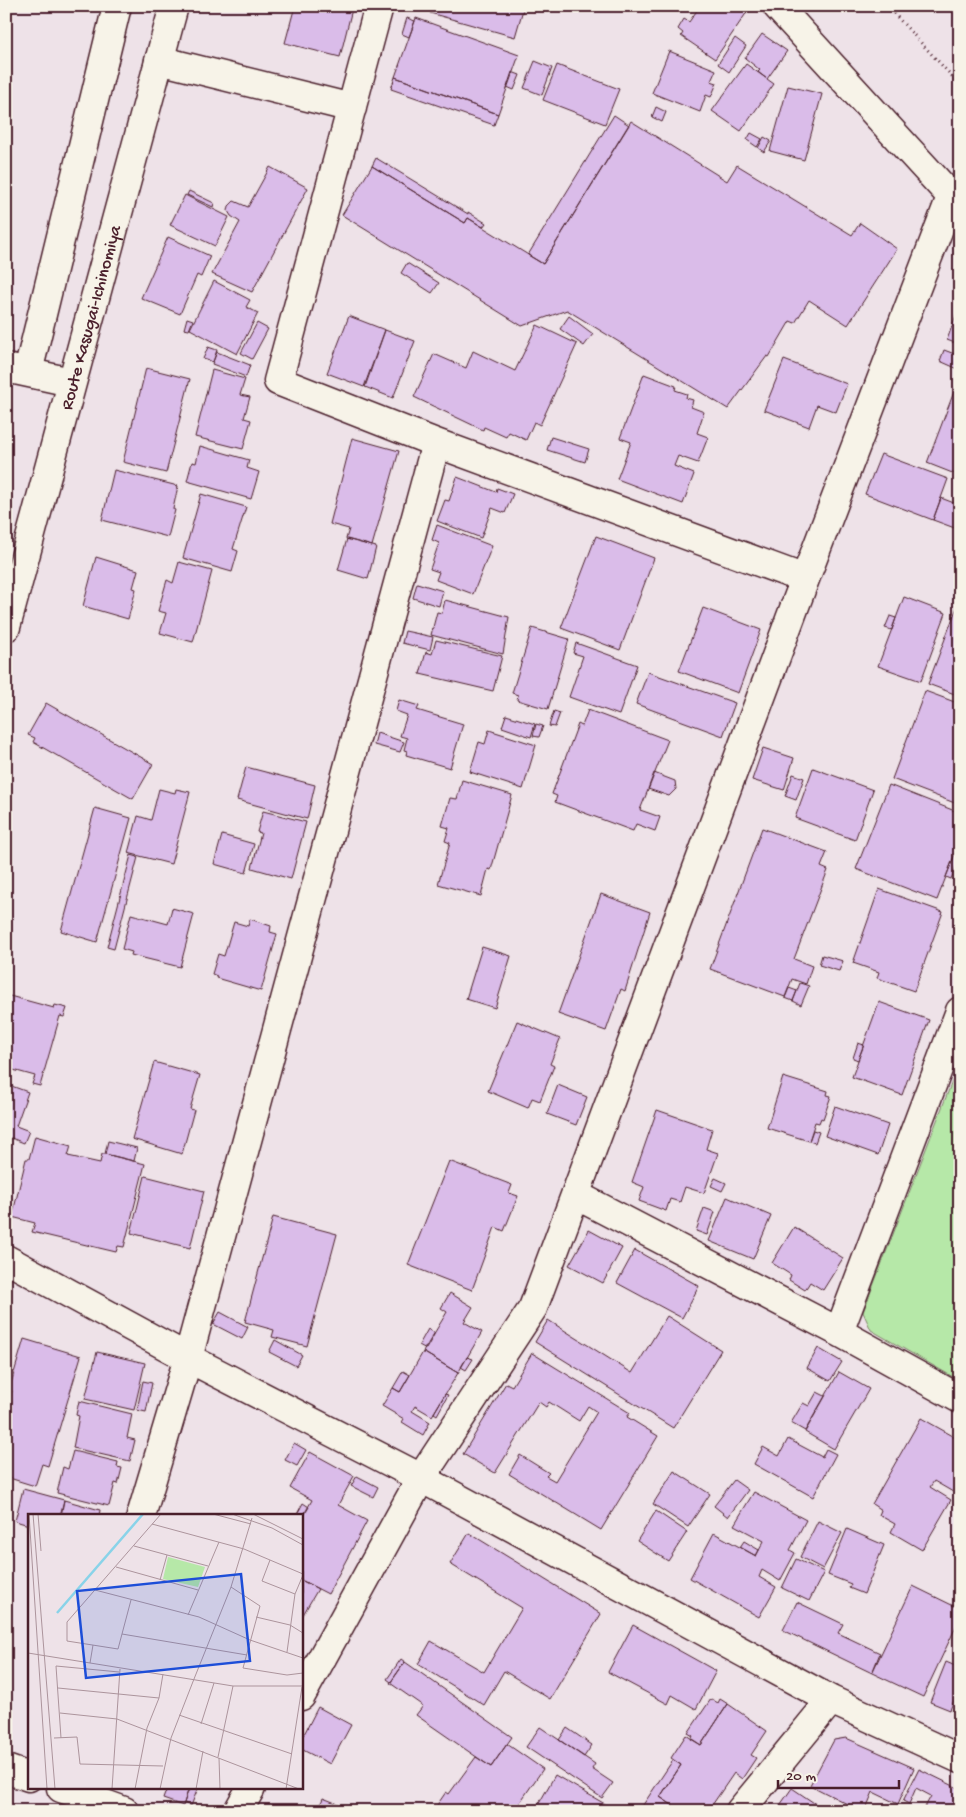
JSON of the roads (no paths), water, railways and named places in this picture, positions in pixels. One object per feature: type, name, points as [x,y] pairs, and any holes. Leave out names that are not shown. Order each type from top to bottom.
[{"type":"street","points":[[72,382],[17,370],[117,6]]},
{"type":"street","name":"Route Kasugai-Ichinomiya","points":[[6,627],[174,6]]},
{"type":"street","points":[[379,6],[278,381],[436,443],[806,579]]},
{"type":"street","points":[[302,1694],[421,1478],[533,1308],[806,579],[956,202],[777,6]]},
{"type":"street","points":[[159,60],[352,108]]},
{"type":"street","points":[[142,1514],[188,1358],[436,443]]},
{"type":"street","points":[[839,1332],[960,1011]]},
{"type":"street","points":[[576,1195],[839,1332],[960,1400]]},
{"type":"street","points":[[6,1258],[188,1358],[421,1478],[831,1700],[960,1759]]},
{"type":"street","points":[[740,1811],[831,1700]]},
{"type":"street","points":[[6,1768],[28,1777]]},
{"type":"street","points":[[66,1790],[124,1811]]},
{"type":"street","points":[[238,1811],[249,1790]]}]
